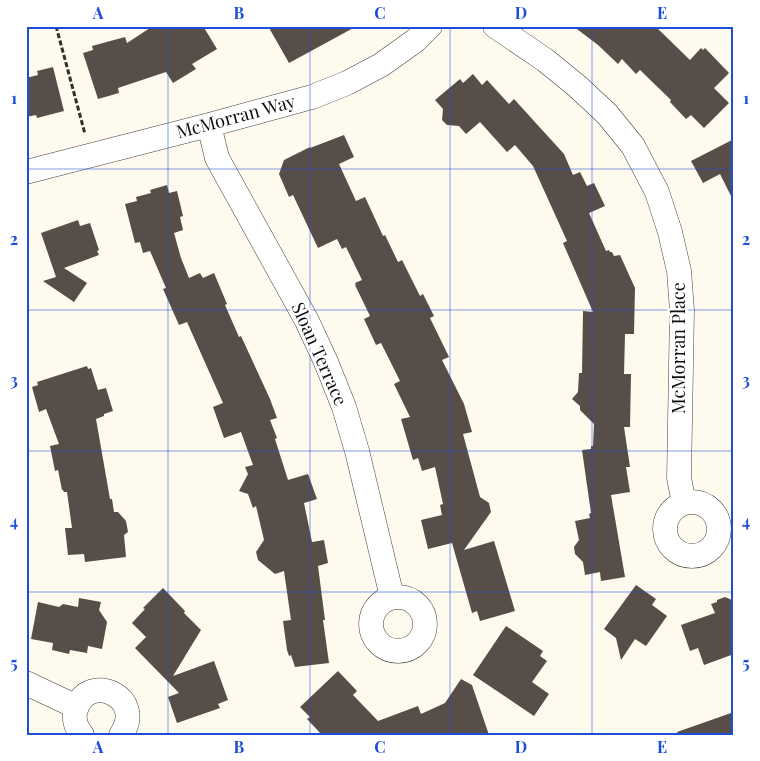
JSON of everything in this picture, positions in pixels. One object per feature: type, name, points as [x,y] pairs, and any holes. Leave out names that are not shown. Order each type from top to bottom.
[{"type":"street","name":"McMorran Way","points":[[26,172],[312,97],[347,83],[381,65],[416,40],[430,26]]},
{"type":"street","name":"McMorran Place","points":[[496,26],[545,60],[607,114],[633,146],[656,192],[670,232],[679,271],[682,310],[679,478],[684,503]]},
{"type":"street","name":"Sloan Terrace","points":[[209,125],[217,158],[307,321],[340,398],[357,452],[392,598]]},
{"type":"street","points":[[26,684],[77,707]]},
{"type":"street","points":[[82,735],[75,723],[77,707],[89,693],[98,690],[116,694],[127,709],[126,727],[121,735]]},
{"type":"path","points":[[56,26],[90,155]]},
{"type":"building","points":[[153,26],[203,26],[217,49],[192,64],[196,69],[173,83],[166,72],[118,88],[119,93],[98,99],[83,53],[93,50],[92,46],[125,37],[127,43]]},
{"type":"building","points":[[268,26],[357,26],[289,63]]},
{"type":"building","points":[[573,26],[655,26],[690,60],[701,48],[703,50],[705,48],[729,73],[714,88],[729,103],[704,128],[691,115],[686,119],[670,102],[671,100],[640,70],[636,74],[622,59],[618,64],[598,45]]},
{"type":"building","points":[[53,67],[64,111],[37,118],[36,115],[26,117],[26,78],[38,75],[37,71]]},
{"type":"building","points":[[473,74],[482,85],[487,80],[509,104],[514,99],[564,154],[573,175],[580,172],[587,186],[594,183],[605,206],[589,213],[606,251],[609,250],[614,256],[620,255],[635,288],[634,334],[625,334],[624,374],[631,374],[630,427],[624,427],[630,467],[626,467],[630,492],[611,495],[625,577],[601,581],[600,572],[585,575],[583,562],[575,554],[574,547],[579,540],[575,521],[590,518],[589,514],[591,513],[582,450],[591,449],[591,446],[593,446],[594,424],[572,399],[578,392],[579,373],[582,373],[583,311],[593,312],[563,243],[567,241],[533,166],[515,145],[507,152],[480,122],[466,134],[459,126],[447,125],[442,120],[443,109],[435,100],[460,79],[463,83]]},
{"type":"building","points":[[344,135],[354,157],[339,164],[356,201],[365,197],[383,236],[385,235],[398,262],[402,260],[420,296],[423,294],[434,316],[430,318],[449,357],[442,360],[464,404],[472,432],[463,434],[480,497],[489,503],[491,512],[464,550],[494,541],[515,611],[480,621],[477,611],[472,613],[452,543],[428,549],[421,520],[442,515],[440,505],[443,504],[435,467],[422,471],[418,458],[413,460],[401,419],[410,417],[394,384],[400,381],[381,343],[376,345],[364,319],[370,316],[355,285],[355,283],[362,280],[346,247],[342,249],[337,239],[318,248],[293,195],[289,197],[279,174],[284,160],[310,147]]},
{"type":"building","points":[[734,139],[734,202],[720,174],[703,183],[691,161]]},
{"type":"building","points":[[167,185],[169,193],[177,191],[183,216],[180,217],[183,230],[174,233],[189,278],[200,273],[203,278],[214,273],[227,304],[225,305],[270,399],[277,418],[270,420],[277,438],[275,439],[288,480],[308,474],[317,499],[304,503],[312,542],[324,540],[328,563],[318,566],[329,663],[295,667],[291,655],[289,656],[283,621],[291,620],[284,571],[275,574],[258,560],[256,552],[264,540],[256,506],[253,508],[248,494],[239,491],[248,474],[245,467],[253,465],[241,432],[224,438],[213,407],[223,403],[187,322],[179,325],[163,289],[166,288],[150,251],[143,253],[140,242],[135,243],[125,204],[137,201],[136,197],[151,193],[150,190]]},
{"type":"building","points":[[78,220],[80,226],[90,223],[99,255],[64,268],[87,283],[74,302],[43,281],[56,277],[41,233]]},
{"type":"building","points":[[87,366],[88,369],[91,368],[98,390],[106,388],[113,411],[96,419],[110,499],[112,499],[114,512],[118,512],[126,521],[128,532],[124,535],[126,557],[85,562],[84,554],[68,555],[65,528],[72,528],[67,492],[62,490],[58,470],[55,471],[50,446],[59,444],[46,409],[39,412],[32,387],[38,385],[37,382]]},
{"type":"building","points":[[636,585],[656,599],[652,605],[667,616],[646,646],[635,639],[621,660],[616,638],[604,629]]},
{"type":"building","points":[[163,588],[201,630],[173,676],[214,661],[228,700],[218,704],[220,708],[177,723],[168,697],[179,693],[135,648],[146,637],[132,623],[145,609],[143,608]]},
{"type":"building","points":[[725,597],[734,601],[734,654],[704,665],[698,648],[690,651],[681,625],[715,613],[711,604]]},
{"type":"building","points":[[79,598],[101,602],[99,610],[107,622],[102,649],[88,646],[87,653],[70,650],[69,654],[52,650],[53,643],[31,639],[38,602],[59,607],[63,604],[78,607]]},
{"type":"building","points":[[506,626],[543,651],[540,656],[547,661],[532,682],[549,694],[534,716],[473,675]]},
{"type":"building","points":[[338,671],[357,691],[353,695],[378,721],[418,706],[421,714],[445,703],[461,679],[472,685],[489,735],[322,735],[307,719],[310,717],[300,707]]},
{"type":"building","points":[[734,712],[734,735],[678,735],[677,732]]}]
